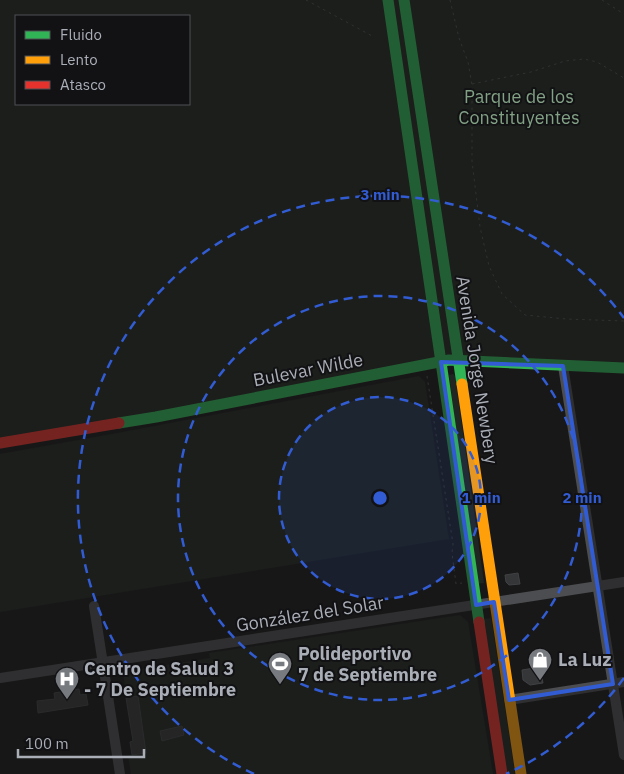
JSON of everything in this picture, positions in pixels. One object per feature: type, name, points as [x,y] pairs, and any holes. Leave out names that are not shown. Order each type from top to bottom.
[{"type":"main road","name":"Avenida Jorge Newbery","points":[[388,0],[502,774]]},
{"type":"main road","name":"Avenida Jorge Newbery","points":[[404,0],[521,774]]},
{"type":"main road","name":"Bulevar Wilde","points":[[0,444],[165,416],[440,362],[458,360],[624,368]]},
{"type":"street","points":[[563,366],[624,755]]},
{"type":"street","name":"González del Solar","points":[[0,678],[624,582]]},
{"type":"street","points":[[94,606],[120,774]]},
{"type":"street","points":[[509,700],[624,682]]},
{"type":"path","points":[[306,0],[374,37]]},
{"type":"path","points":[[450,0],[459,38],[468,62],[472,84],[472,161],[480,226],[489,266],[502,294],[525,315],[566,319],[624,321]]},
{"type":"path","points":[[602,0],[624,14]]},
{"type":"path","points":[[472,84],[584,59],[597,62],[624,78]]},
{"type":"path","points":[[426,371],[453,544],[452,553],[456,584]]},
{"type":"highlighted area","points":[[441,362],[563,366],[613,684],[509,700],[494,602],[476,605]]},
{"type":"green space","name":"Parque de los Constituyentes","points":[[0,0],[624,0],[624,368],[458,360],[0,443]]},
{"type":"green space","points":[[453,374],[455,376],[484,583],[476,584],[449,375]]},
{"type":"green space","points":[[419,376],[425,382],[449,539],[0,612],[0,454]]},
{"type":"green space","name":"Polideportivo 7 de Septiembre","points":[[460,615],[468,622],[493,774],[131,774],[128,755],[132,755],[130,742],[133,741],[123,672],[210,658],[209,653]]},
{"type":"green space","points":[[491,618],[515,774],[507,774],[482,619]]},
{"type":"building","points":[[518,573],[520,584],[509,585],[506,582],[505,575]]},
{"type":"building","points":[[540,667],[543,683],[530,685],[523,680],[522,670]]},
{"type":"building","points":[[79,689],[80,695],[86,694],[88,705],[38,713],[37,701],[55,699],[54,693]]},
{"type":"building","points":[[138,696],[146,753],[132,755],[130,742],[133,741],[126,698]]},
{"type":"building","points":[[182,726],[184,735],[162,741],[160,731]]},
{"type":"traffic: fast","points":[[388,0],[479,622]]},
{"type":"traffic: fast","points":[[404,0],[462,384]]},
{"type":"traffic: fast","points":[[119,423],[449,360],[624,368]]},
{"type":"traffic: slow","points":[[462,384],[521,774]]},
{"type":"traffic: jam","points":[[0,443],[119,423]]},
{"type":"traffic: jam","points":[[479,622],[502,774]]},
{"type":"place","name":"La Luz","points":[[540,681]]},
{"type":"place","name":"Polideportivo 7 de Septiembre","points":[[280,685]]},
{"type":"place","name":"Centro de Salud 3 - 7 De Septiembre","points":[[67,700]]}]
